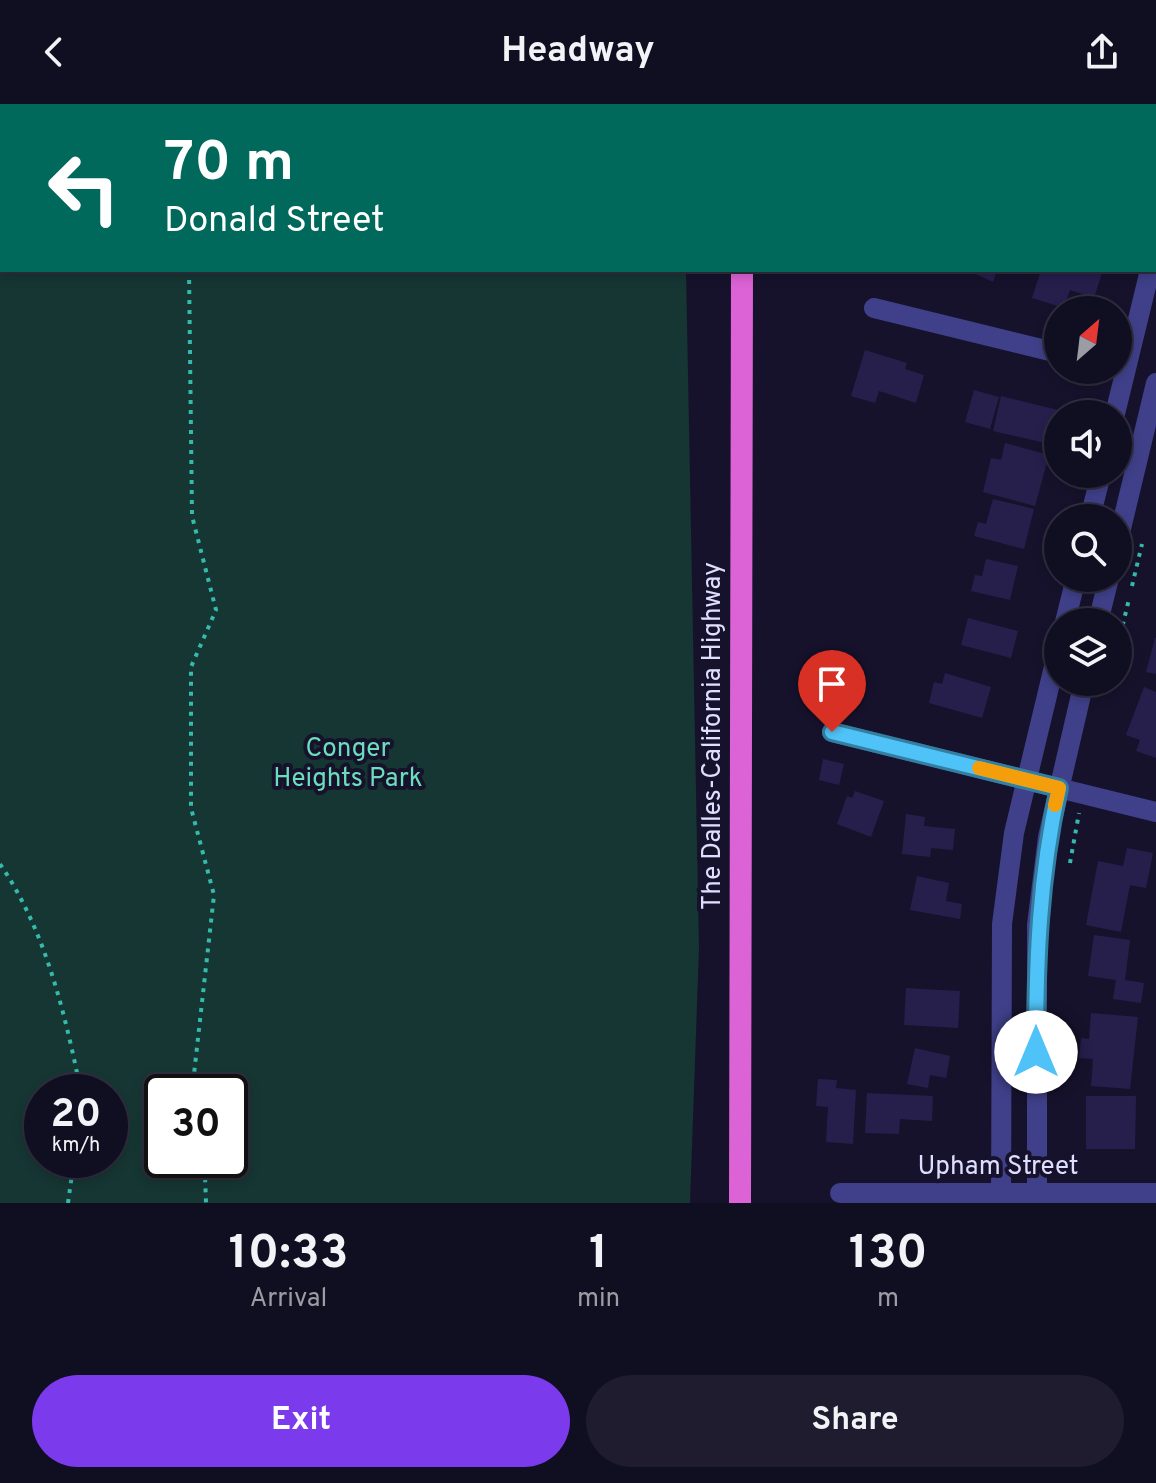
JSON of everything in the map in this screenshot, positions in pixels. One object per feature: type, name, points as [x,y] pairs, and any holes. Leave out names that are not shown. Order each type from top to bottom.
[{"type":"highway","name":"The Dalles-California Highway","points":[[740,1203],[742,272]]},
{"type":"street","points":[[1132,333],[1149,272]]},
{"type":"street","points":[[874,308],[1044,350]]},
{"type":"street","points":[[1132,371],[1156,377]]},
{"type":"street","points":[[1127,504],[1156,383]]},
{"type":"street","points":[[1001,1198],[1002,924],[1014,833],[1047,696]]},
{"type":"street","points":[[1037,1198],[1037,925],[1048,837],[1081,696]]},
{"type":"street","points":[[832,732],[1156,812]]},
{"type":"street","name":"Upham Street","points":[[840,1193],[1001,1198],[1156,1193]]},
{"type":"path","points":[[189,272],[192,516],[216,610],[191,667],[191,808],[214,895],[194,1074]]},
{"type":"path","points":[[1127,608],[1146,531]]},
{"type":"path","points":[[1067,877],[1083,794]]},
{"type":"path","points":[[0,864],[16,888],[63,1006],[77,1074]]},
{"type":"path","points":[[68,1203],[71,1178]]},
{"type":"path","points":[[205,1178],[206,1203]]},
{"type":"green space","name":"Conger Heights Park","points":[[0,272],[686,272],[699,948],[690,1203],[0,1203]]},
{"type":"building","points":[[971,272],[996,272],[993,282]]},
{"type":"building","points":[[1040,272],[1102,272],[1095,296],[1070,290],[1068,296],[1044,296],[1044,302],[1032,298]]},
{"type":"building","points":[[865,350],[907,363],[905,369],[924,375],[916,403],[879,391],[875,403],[851,396]]},
{"type":"building","points":[[974,390],[999,397],[990,429],[965,422]]},
{"type":"building","points":[[1001,396],[1044,407],[1044,443],[993,431]]},
{"type":"building","points":[[1005,443],[1044,454],[1044,473],[1035,506],[983,492],[991,458],[1001,460]]},
{"type":"building","points":[[993,499],[1034,509],[1024,549],[974,536],[978,522],[986,524]]},
{"type":"building","points":[[986,559],[1018,566],[1010,600],[971,591],[975,575],[982,576]]},
{"type":"building","points":[[968,618],[1018,631],[1011,658],[961,645]]},
{"type":"building","points":[[1156,638],[1156,674],[1146,672]]},
{"type":"building","points":[[945,673],[991,687],[982,718],[929,703],[934,682],[942,684]]},
{"type":"building","points":[[1144,687],[1156,692],[1156,758],[1136,751],[1140,740],[1126,735]]},
{"type":"building","points":[[823,759],[844,764],[839,785],[819,780]]},
{"type":"building","points":[[855,791],[884,801],[871,837],[837,824],[847,796],[852,798]]},
{"type":"building","points":[[906,814],[925,817],[924,826],[955,829],[953,850],[931,848],[930,857],[902,854]]},
{"type":"building","points":[[1127,848],[1153,853],[1146,888],[1130,885],[1121,932],[1086,925],[1098,861],[1123,866]]},
{"type":"building","points":[[917,876],[949,883],[946,901],[962,904],[960,919],[910,910]]},
{"type":"building","points":[[1094,935],[1130,940],[1125,980],[1144,983],[1141,1003],[1113,999],[1116,980],[1088,976]]},
{"type":"building","points":[[906,988],[960,991],[958,1028],[904,1025]]},
{"type":"building","points":[[1091,1013],[1138,1017],[1130,1089],[1091,1086],[1093,1059],[1079,1058],[1081,1038],[1089,1039]]},
{"type":"building","points":[[915,1048],[950,1056],[946,1078],[930,1075],[928,1088],[907,1084]]},
{"type":"building","points":[[818,1079],[837,1080],[836,1088],[856,1090],[853,1144],[826,1142],[828,1107],[816,1106]]},
{"type":"building","points":[[867,1093],[933,1096],[932,1121],[900,1119],[899,1134],[865,1133]]},
{"type":"building","points":[[1086,1096],[1136,1096],[1135,1149],[1086,1149]]},
{"type":"slow traffic","points":[[979,768],[1059,788],[1055,805]]},
{"type":"route","points":[[832,732],[1059,788],[1048,837],[1037,925],[1036,1052]]}]
